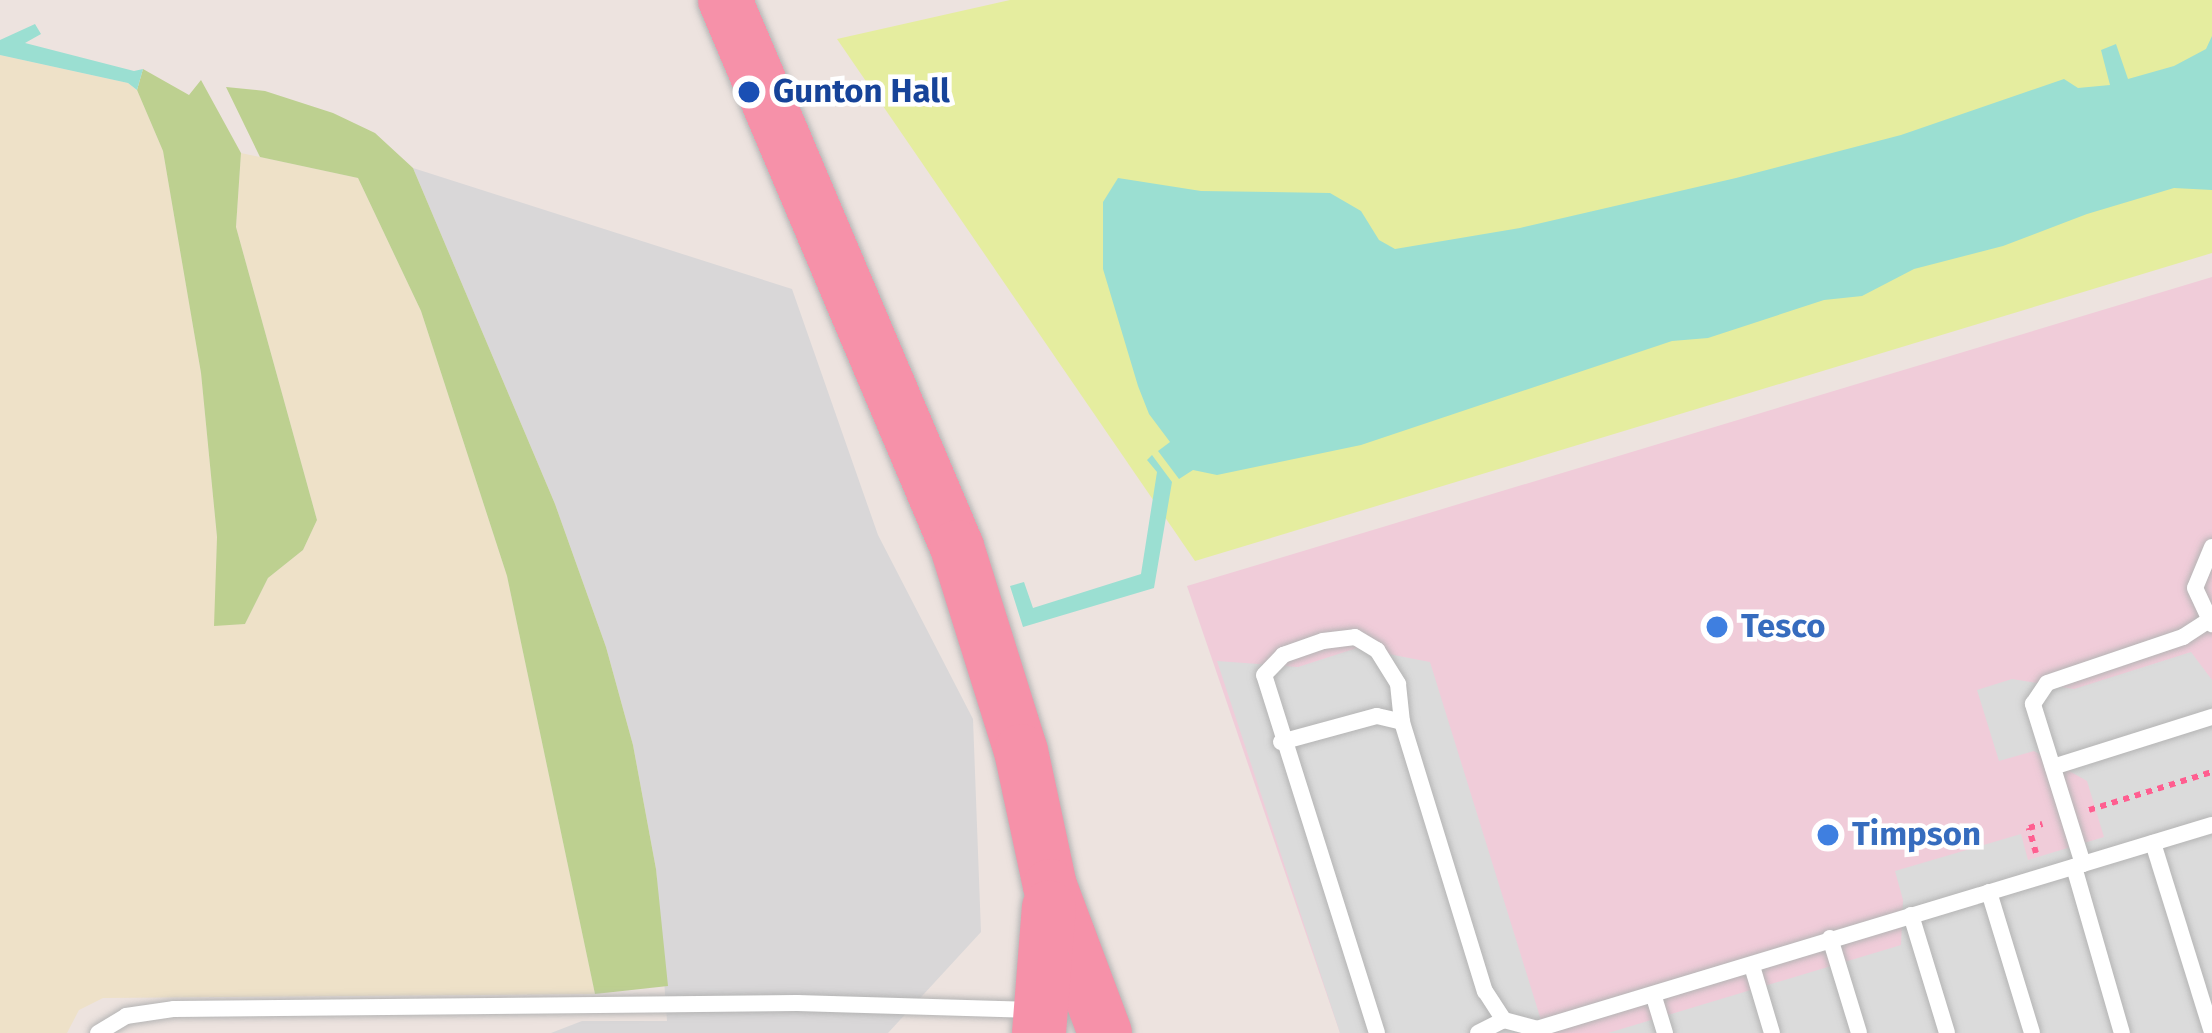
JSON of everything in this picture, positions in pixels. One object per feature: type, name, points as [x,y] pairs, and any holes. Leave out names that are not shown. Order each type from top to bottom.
[{"type":"highway","points":[[725,0],[957,547],[1021,751],[1050,886],[1105,1033]]},
{"type":"highway","points":[[1040,1022],[1050,886]]},
{"type":"lane","points":[[2122,1033],[2068,816],[2033,704],[2047,683],[2182,637],[2211,622],[2195,588],[2212,548]]},
{"type":"lane","points":[[1377,1033],[1281,742],[1264,675],[1283,655],[1323,640],[1354,637],[1378,650],[1398,684],[1402,722],[1484,991],[1504,1020],[1538,1030],[1593,1025],[1654,997],[1830,938],[2212,825]]},
{"type":"lane","points":[[1281,742],[1378,716],[1402,722]]},
{"type":"lane","points":[[2053,767],[2212,717]]},
{"type":"lane","points":[[2152,843],[2212,1033]]},
{"type":"lane","points":[[1989,892],[2032,1033]]},
{"type":"lane","points":[[1911,915],[1947,1033]]},
{"type":"lane","points":[[1830,938],[1859,1033]]},
{"type":"lane","points":[[1752,965],[1772,1033]]},
{"type":"lane","points":[[1654,997],[1665,1033]]},
{"type":"lane","points":[[98,1033],[126,1016],[174,1010],[797,1003],[1040,1022]]},
{"type":"lane","points":[[1478,1033],[1504,1020]]},
{"type":"path","points":[[2042,876],[2029,828],[2212,772]]},
{"type":"shaded area","points":[[0,55],[128,83],[137,90],[163,151],[201,373],[217,537],[215,625],[245,624],[268,578],[303,550],[317,520],[236,227],[241,153],[358,178],[421,311],[507,576],[595,994],[103,998],[79,1010],[67,1033],[0,1033]]},
{"type":"shaded area","points":[[413,168],[792,289],[878,535],[973,719],[981,932],[888,1033],[551,1033],[582,1021],[667,1021],[656,869],[633,745],[606,647],[555,504]]},
{"type":"shaded area","points":[[2212,277],[2212,1033],[1340,1033],[1187,586]]},
{"type":"shaded area","points":[[1357,648],[1430,662],[1545,1033],[1340,1033],[1217,661],[1298,667]]},
{"type":"shaded area","points":[[2191,652],[2212,680],[2212,1033],[1608,1033],[1901,945],[1903,900],[1895,871],[2021,834],[2028,860],[2104,837],[2087,781],[2034,751],[1999,761],[1977,690],[2012,679],[2074,689]]},
{"type":"green space","points":[[1010,0],[2212,0],[2212,253],[1195,561],[837,39]]},
{"type":"green space","points":[[143,69],[189,95],[201,80],[241,153],[236,227],[317,520],[303,550],[268,578],[245,624],[214,626],[217,537],[201,373],[163,151],[137,90]]},
{"type":"green space","points":[[226,87],[265,91],[333,113],[375,133],[413,168],[555,504],[606,647],[633,745],[656,869],[668,986],[595,994],[507,576],[421,311],[358,178],[260,157]]},
{"type":"water","points":[[35,24],[41,34],[25,43],[134,71],[143,69],[137,90],[128,83],[0,55],[0,40]]},
{"type":"water","points":[[2212,36],[2212,190],[2174,188],[2087,214],[2003,246],[1914,269],[1862,296],[1824,300],[1708,338],[1672,341],[1361,445],[1217,475],[1193,470],[1179,479],[1158,451],[1170,442],[1149,414],[1138,386],[1103,269],[1103,202],[1118,178],[1201,191],[1330,193],[1361,211],[1379,240],[1395,249],[1520,228],[1736,178],[1901,135],[2064,79],[2078,88],[2110,85],[2101,50],[2116,44],[2128,79],[2174,66],[2206,49]]},
{"type":"water","points":[[1152,455],[1172,482],[1154,588],[1023,627],[1010,586],[1024,582],[1033,608],[1141,574],[1157,472],[1147,460]]},
{"type":"place","name":"Gunton Hall","points":[[749,92]]},
{"type":"place","name":"Tesco","points":[[1717,627]]},
{"type":"place","name":"Timpson","points":[[1828,835]]}]
